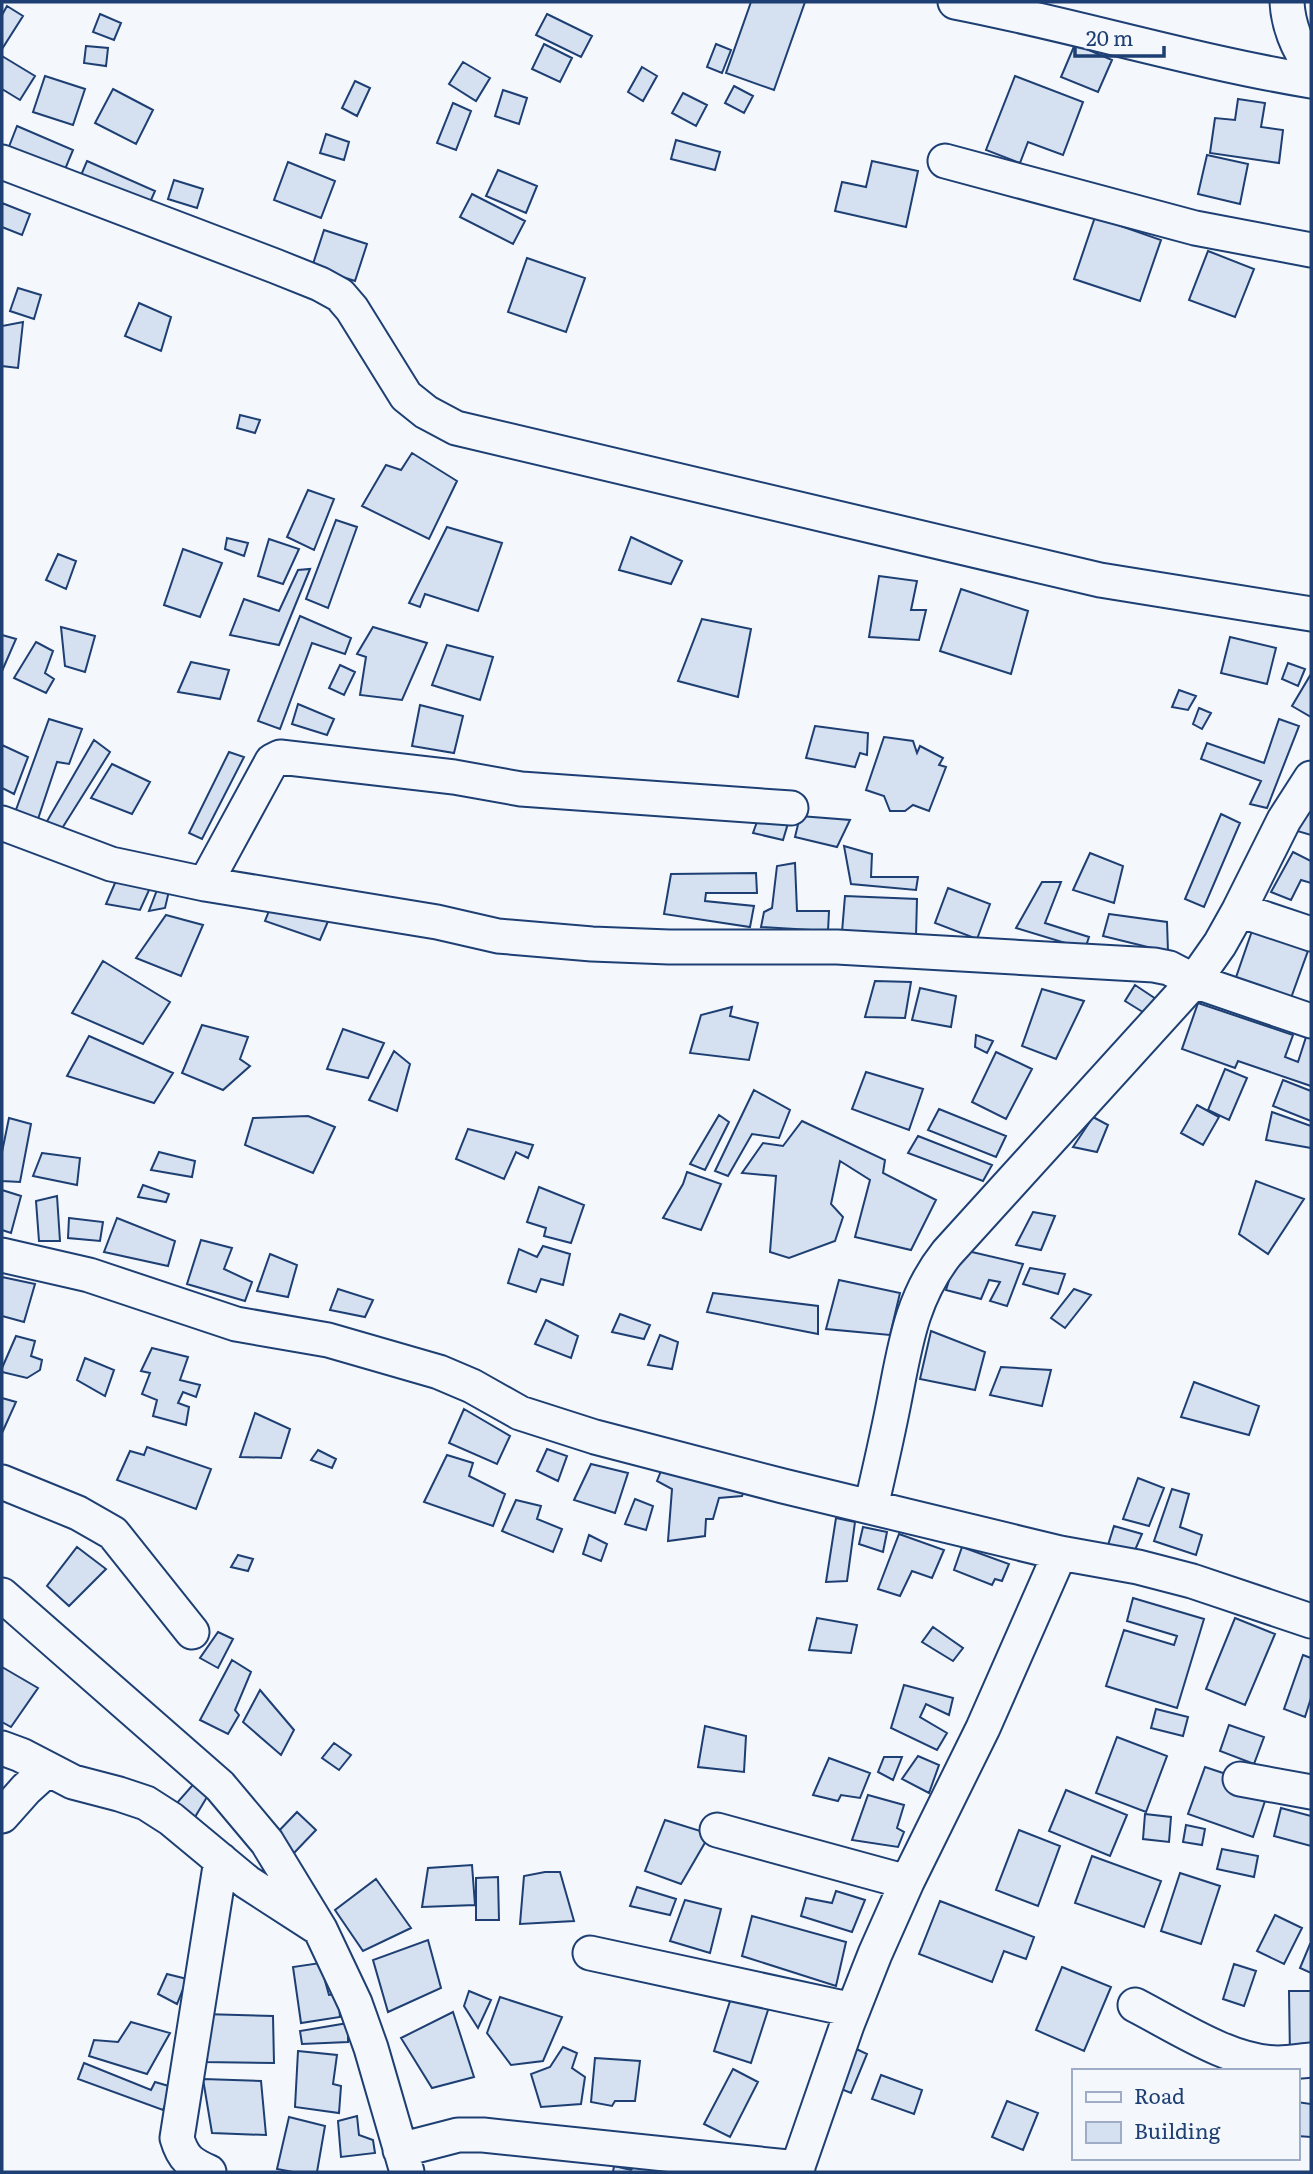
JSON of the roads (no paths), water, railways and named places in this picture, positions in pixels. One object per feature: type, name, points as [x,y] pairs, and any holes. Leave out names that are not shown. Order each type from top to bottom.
[{"type":"street","points":[[954,2],[1028,16],[1245,70],[1311,81]]},
{"type":"street","points":[[1287,2],[1295,37],[1311,66]]},
{"type":"street","points":[[945,161],[1195,228],[1311,250]]},
{"type":"street","points":[[2,162],[275,266],[340,295],[352,309],[406,396],[426,412],[456,428],[1100,580],[1311,614]]},
{"type":"street","points":[[205,884],[272,761],[280,757],[521,789],[791,808]]},
{"type":"street","points":[[872,1507],[905,1342],[916,1306],[931,1273],[1194,981],[1220,944],[1284,820],[1311,778]]},
{"type":"street","points":[[2,823],[111,864],[205,884],[424,920],[498,936],[592,944],[837,947],[1137,963],[1168,968],[1194,981],[1311,1021]]},
{"type":"street","points":[[1239,910],[1311,934]]},
{"type":"street","points":[[2,1255],[89,1275],[236,1324],[328,1340],[439,1372],[472,1386],[520,1413],[573,1431],[1060,1553],[1138,1567],[1192,1581],[1311,1620]]},
{"type":"street","points":[[2,1482],[78,1513],[113,1533],[192,1632]]},
{"type":"street","points":[[2,1595],[220,1786],[267,1842],[320,1929],[355,2003],[404,2161],[457,2135],[483,2135],[797,2170],[853,2010],[906,1882],[983,1728],[1060,1553]]},
{"type":"street","points":[[2,1748],[82,1785],[146,1803],[171,1819],[258,1890],[320,1929]]},
{"type":"street","points":[[2,1816],[48,1769]]},
{"type":"street","points":[[1240,1779],[1311,1792]]},
{"type":"street","points":[[717,1830],[906,1882]]},
{"type":"street","points":[[209,2172],[192,2164],[180,2151],[177,2138],[221,1860]]},
{"type":"street","points":[[590,1953],[853,2010]]},
{"type":"street","points":[[1135,2005],[1246,2059],[1277,2063],[1311,2060]]}]
